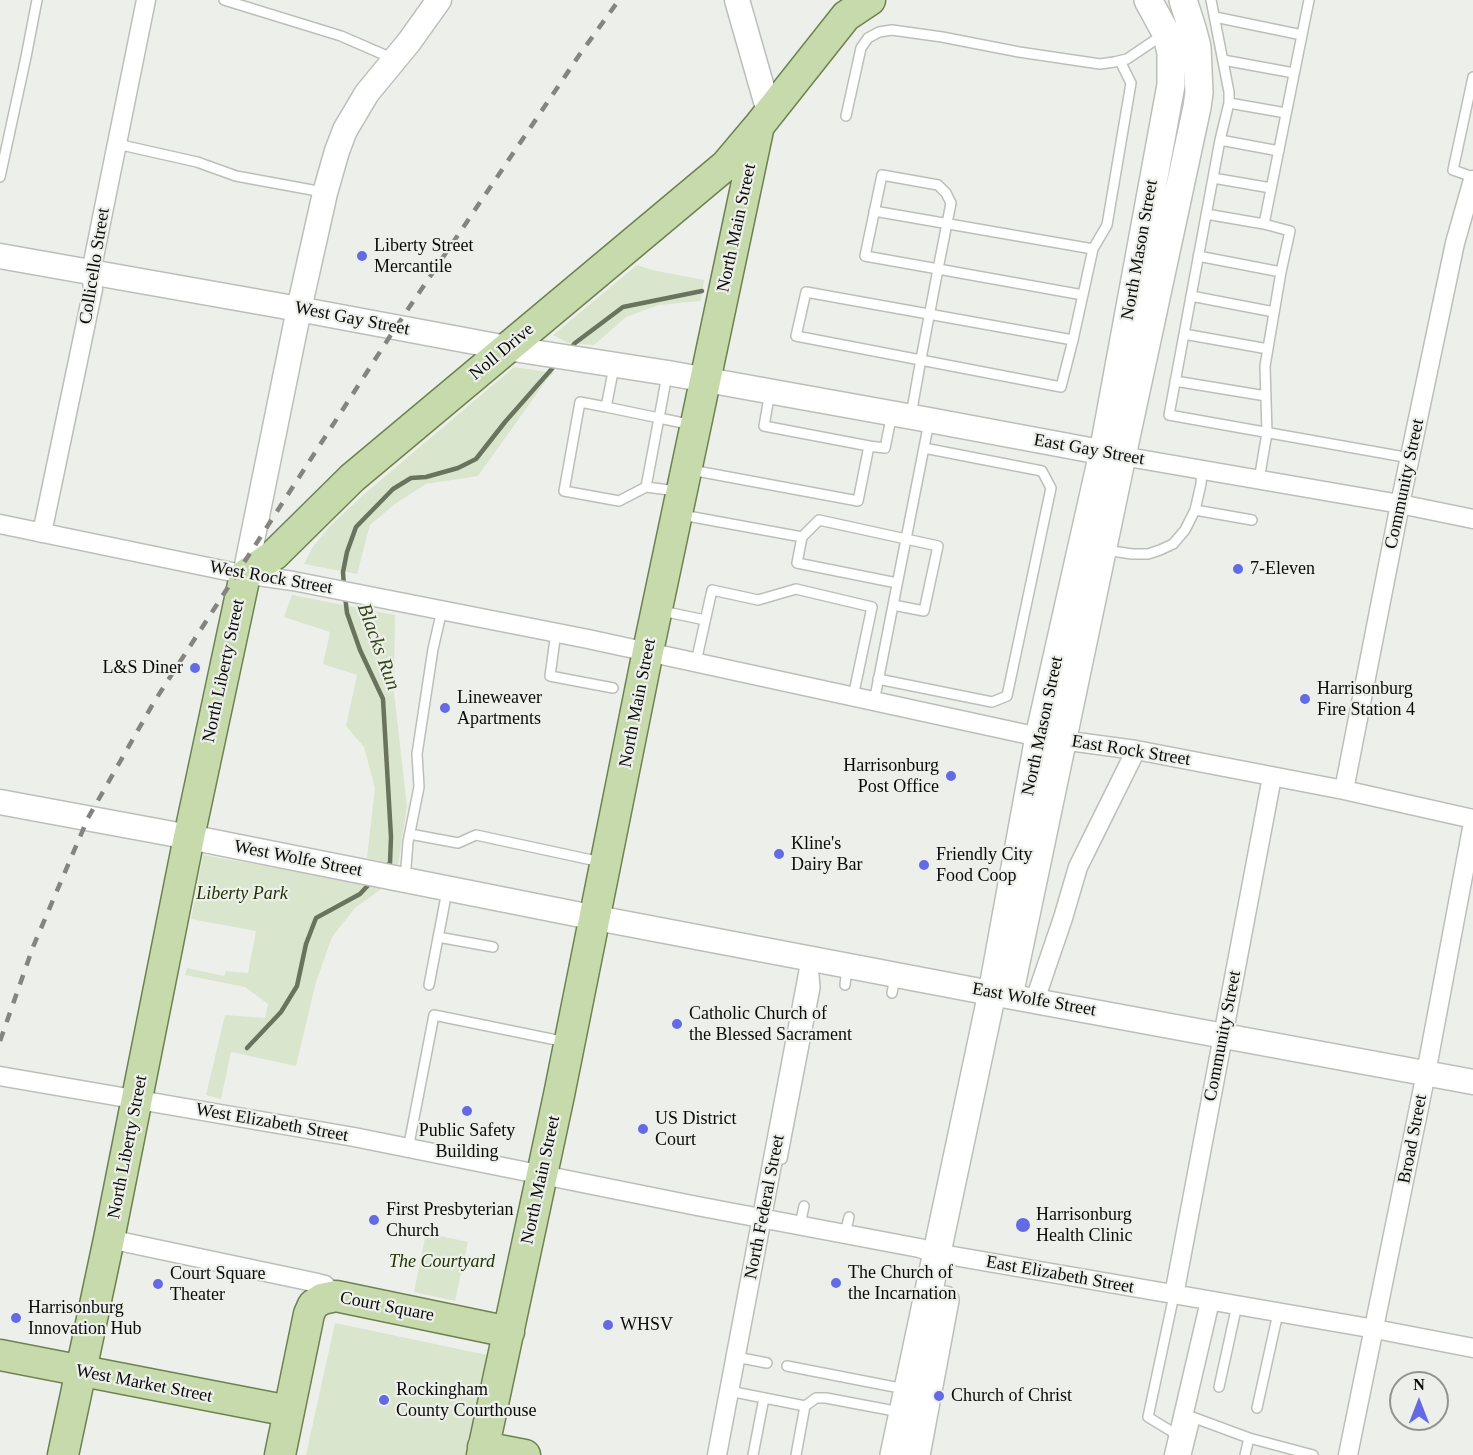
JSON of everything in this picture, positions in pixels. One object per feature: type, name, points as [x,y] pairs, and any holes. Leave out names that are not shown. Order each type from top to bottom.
[{"type":"main road","name":"North Main Street","points":[[482,1451],[543,1174],[681,491],[763,120],[846,16],[870,0]]},
{"type":"main road","name":"North Mason Street","points":[[1051,739],[1102,550],[1112,455],[1171,85],[1171,53],[1166,33],[1148,0]]},
{"type":"main road","name":"North Mason Street","points":[[894,1455],[905,1401],[1012,996],[1051,739],[1112,455],[1197,107],[1199,93],[1197,47],[1183,0]]},
{"type":"main road","name":"Noll Drive","points":[[245,575],[274,555],[352,478],[726,165],[763,120]]},
{"type":"main road","name":"North Liberty Street","points":[[63,1455],[245,575]]},
{"type":"main road","name":"North Mason Street","points":[[916,1455],[945,1254]]},
{"type":"main road","name":"Court Square","points":[[280,1455],[309,1314],[313,1305],[318,1301],[336,1296],[508,1332]]},
{"type":"main road","name":"West Market Street","points":[[0,1355],[289,1411]]},
{"type":"main road","points":[[482,1451],[525,1455]]},
{"type":"street","name":"Collicello Street","points":[[42,533],[93,289],[91,272],[146,0]]},
{"type":"street","name":"North Liberty Street","points":[[245,575],[299,309],[325,193],[337,151],[350,121],[367,93],[409,42],[439,0]]},
{"type":"street","points":[[737,0],[763,120]]},
{"type":"street","name":"Community Street","points":[[1344,790],[1400,504],[1455,243],[1473,179]]},
{"type":"street","name":"West Gay Street","points":[[0,256],[546,355],[705,380]]},
{"type":"street","name":"East Gay Street","points":[[705,380],[1473,519]]},
{"type":"street","name":"West Rock Street","points":[[0,524],[245,575],[328,587],[648,651]]},
{"type":"street","name":"East Rock Street","points":[[648,651],[1051,739],[1136,750],[1344,790],[1473,821]]},
{"type":"street","name":"North Mason Street","points":[[1012,996],[1063,918],[1078,867],[1136,750]]},
{"type":"street","name":"Community Street","points":[[1174,1295],[1272,777]]},
{"type":"street","name":"West Wolfe Street","points":[[0,802],[596,918]]},
{"type":"street","name":"Broad Street","points":[[1348,1455],[1426,1073],[1473,821]]},
{"type":"street","name":"East Wolfe Street","points":[[596,918],[811,958],[846,975],[894,984],[1012,996],[1473,1082]]},
{"type":"street","name":"North Federal Street","points":[[717,1455],[729,1391],[745,1358],[765,1209],[811,958]]},
{"type":"street","name":"West Elizabeth Street","points":[[0,1076],[354,1137],[543,1174]]},
{"type":"street","name":"East Elizabeth Street","points":[[543,1174],[765,1209],[800,1225],[847,1225],[945,1254],[1473,1348]]},
{"type":"street","points":[[109,1239],[325,1285],[336,1296]]},
{"type":"street","points":[[1174,1455],[1179,1436],[1189,1416],[1210,1301]]},
{"type":"lane","points":[[0,177],[27,57],[37,0]]},
{"type":"lane","points":[[224,0],[341,36],[395,59]]},
{"type":"lane","points":[[1211,0],[1229,92],[1229,103],[1220,140],[1169,415],[1410,458]]},
{"type":"lane","points":[[1264,224],[1309,0]]},
{"type":"lane","points":[[1215,17],[1302,35]]},
{"type":"lane","points":[[846,116],[861,48],[875,33],[892,30],[1019,52],[1107,64],[1126,58],[1166,33]]},
{"type":"lane","points":[[1223,60],[1294,73]]},
{"type":"lane","points":[[1073,340],[806,292],[796,336],[1061,387],[1073,340],[1093,249],[1107,225],[1131,83],[1120,61]]},
{"type":"lane","points":[[1473,77],[1454,170],[1473,179]]},
{"type":"lane","points":[[1229,103],[1286,113]]},
{"type":"lane","points":[[1220,140],[1279,151]]},
{"type":"lane","points":[[117,144],[197,162],[236,176],[325,193]]},
{"type":"lane","points":[[771,392],[764,426],[869,446],[885,448],[911,417],[921,359],[930,314],[938,269],[951,203],[941,188],[934,184],[882,175],[865,256],[938,269],[1083,295]]},
{"type":"lane","points":[[1213,178],[1271,188]]},
{"type":"lane","points":[[874,211],[1093,249]]},
{"type":"lane","points":[[1206,214],[1290,231],[1265,366],[1267,433],[1259,480]]},
{"type":"lane","points":[[1198,256],[1281,272]]},
{"type":"lane","points":[[1191,296],[1274,312]]},
{"type":"lane","points":[[1184,334],[1268,349]]},
{"type":"lane","points":[[606,407],[614,364]]},
{"type":"lane","points":[[646,487],[668,373]]},
{"type":"lane","points":[[1175,381],[1266,396]]},
{"type":"lane","points":[[695,426],[580,402],[564,491],[619,501],[646,487],[858,501],[869,446]]},
{"type":"lane","points":[[874,702],[924,448],[911,417]]},
{"type":"lane","points":[[878,680],[992,702],[1006,696],[1051,488],[1042,471],[924,448]]},
{"type":"lane","points":[[1102,550],[1148,554],[1173,544],[1185,530],[1195,510],[1202,470]]},
{"type":"lane","points":[[681,491],[802,537]]},
{"type":"lane","points":[[1195,510],[1252,520]]},
{"type":"lane","points":[[893,605],[924,611],[938,546],[819,520],[802,537],[797,562],[897,584]]},
{"type":"lane","points":[[696,662],[712,590],[758,600],[796,589],[872,607],[853,697]]},
{"type":"lane","points":[[397,878],[410,834],[419,787],[417,754],[442,610]]},
{"type":"lane","points":[[656,610],[705,620]]},
{"type":"lane","points":[[555,632],[550,676],[613,688]]},
{"type":"lane","points":[[410,834],[458,843],[476,835],[606,863]]},
{"type":"lane","points":[[429,985],[448,888]]},
{"type":"lane","points":[[438,937],[493,946]]},
{"type":"lane","points":[[408,1149],[434,1015],[570,1042]]},
{"type":"lane","points":[[800,1225],[804,1206]]},
{"type":"lane","points":[[1174,1295],[1148,1417],[1179,1436]]},
{"type":"lane","points":[[1219,1387],[1237,1305]]},
{"type":"lane","points":[[1257,1408],[1278,1312]]},
{"type":"lane","points":[[745,1358],[759,1355],[768,1360]]},
{"type":"lane","points":[[788,1363],[905,1401]]},
{"type":"lane","points":[[729,1391],[805,1406]]},
{"type":"lane","points":[[753,1455],[764,1398]]},
{"type":"lane","points":[[796,1455],[805,1406],[816,1398],[905,1401]]},
{"type":"lane","points":[[1186,1455],[1189,1416],[1249,1438],[1313,1455]]},
{"type":"lane","points":[[1245,1455],[1249,1438]]},
{"type":"green space","points":[[637,265],[704,280],[701,301],[659,305],[626,317],[594,345],[568,343],[553,335]]},
{"type":"green space","points":[[514,367],[554,373],[548,378],[478,476],[426,484],[395,504],[370,525],[357,574],[304,564],[312,548],[329,527],[362,496]]},
{"type":"green space","points":[[292,595],[395,615],[394,693],[407,806],[398,865],[367,858],[375,788],[364,747],[346,726],[357,675],[323,664],[330,632],[284,617]]},
{"type":"green space","name":"Liberty Park","points":[[203,855],[384,887],[355,908],[332,937],[316,982],[296,1066],[231,1052],[221,1099],[206,1095],[225,1015],[265,1018],[268,1004],[245,987],[185,975],[187,968],[224,976],[226,971],[248,973],[256,931],[191,919]]},
{"type":"green space","name":"The Courtyard","points":[[426,1233],[468,1242],[455,1301],[414,1292]]},
{"type":"green space","points":[[335,1323],[487,1355],[466,1455],[306,1455]]},
{"type":"waterway","name":"Blacks Run","points":[[569,350],[623,307],[702,291]]},
{"type":"waterway","name":"Blacks Run","points":[[344,587],[343,572],[356,527],[393,489],[411,478],[426,477],[458,468],[476,459],[557,363]]},
{"type":"waterway","name":"Blacks Run","points":[[345,596],[347,613],[360,650],[383,699],[391,837],[390,863],[384,868]]},
{"type":"waterway","name":"Blacks Run","points":[[247,1048],[281,1012],[297,986],[306,944],[316,918],[360,894],[372,881]]},
{"type":"railway","points":[[0,1041],[33,947],[88,818],[154,702],[396,327],[619,0]]},
{"type":"place","name":"Liberty Street Mercantile","points":[[362,256]]},
{"type":"place","name":"7-Eleven","points":[[1238,569]]},
{"type":"place","name":"L&S Diner","points":[[195,668]]},
{"type":"place","name":"Harrisonburg Fire Station 4","points":[[1305,699]]},
{"type":"place","name":"Lineweaver Apartments","points":[[445,708]]},
{"type":"place","name":"Harrisonburg Post Office","points":[[951,776]]},
{"type":"place","name":"Kline's Dairy Bar","points":[[779,854]]},
{"type":"place","name":"Friendly City Food Coop","points":[[924,865]]},
{"type":"place","name":"Catholic Church of the Blessed Sacrament","points":[[677,1024]]},
{"type":"place","name":"Public Safety Building","points":[[467,1111]]},
{"type":"place","name":"US District Court","points":[[643,1129]]},
{"type":"place","name":"First Presbyterian Church","points":[[374,1220]]},
{"type":"place","name":"Harrisonburg Health Clinic","points":[[1023,1225]]},
{"type":"place","name":"The Church of the Incarnation","points":[[836,1283]]},
{"type":"place","name":"Court Square Theater","points":[[158,1284]]},
{"type":"place","name":"Harrisonburg Innovation Hub","points":[[16,1318]]},
{"type":"place","name":"WHSV","points":[[608,1325]]},
{"type":"place","name":"Church of Christ","points":[[939,1396]]},
{"type":"place","name":"Rockingham County Courthouse","points":[[384,1400]]}]
